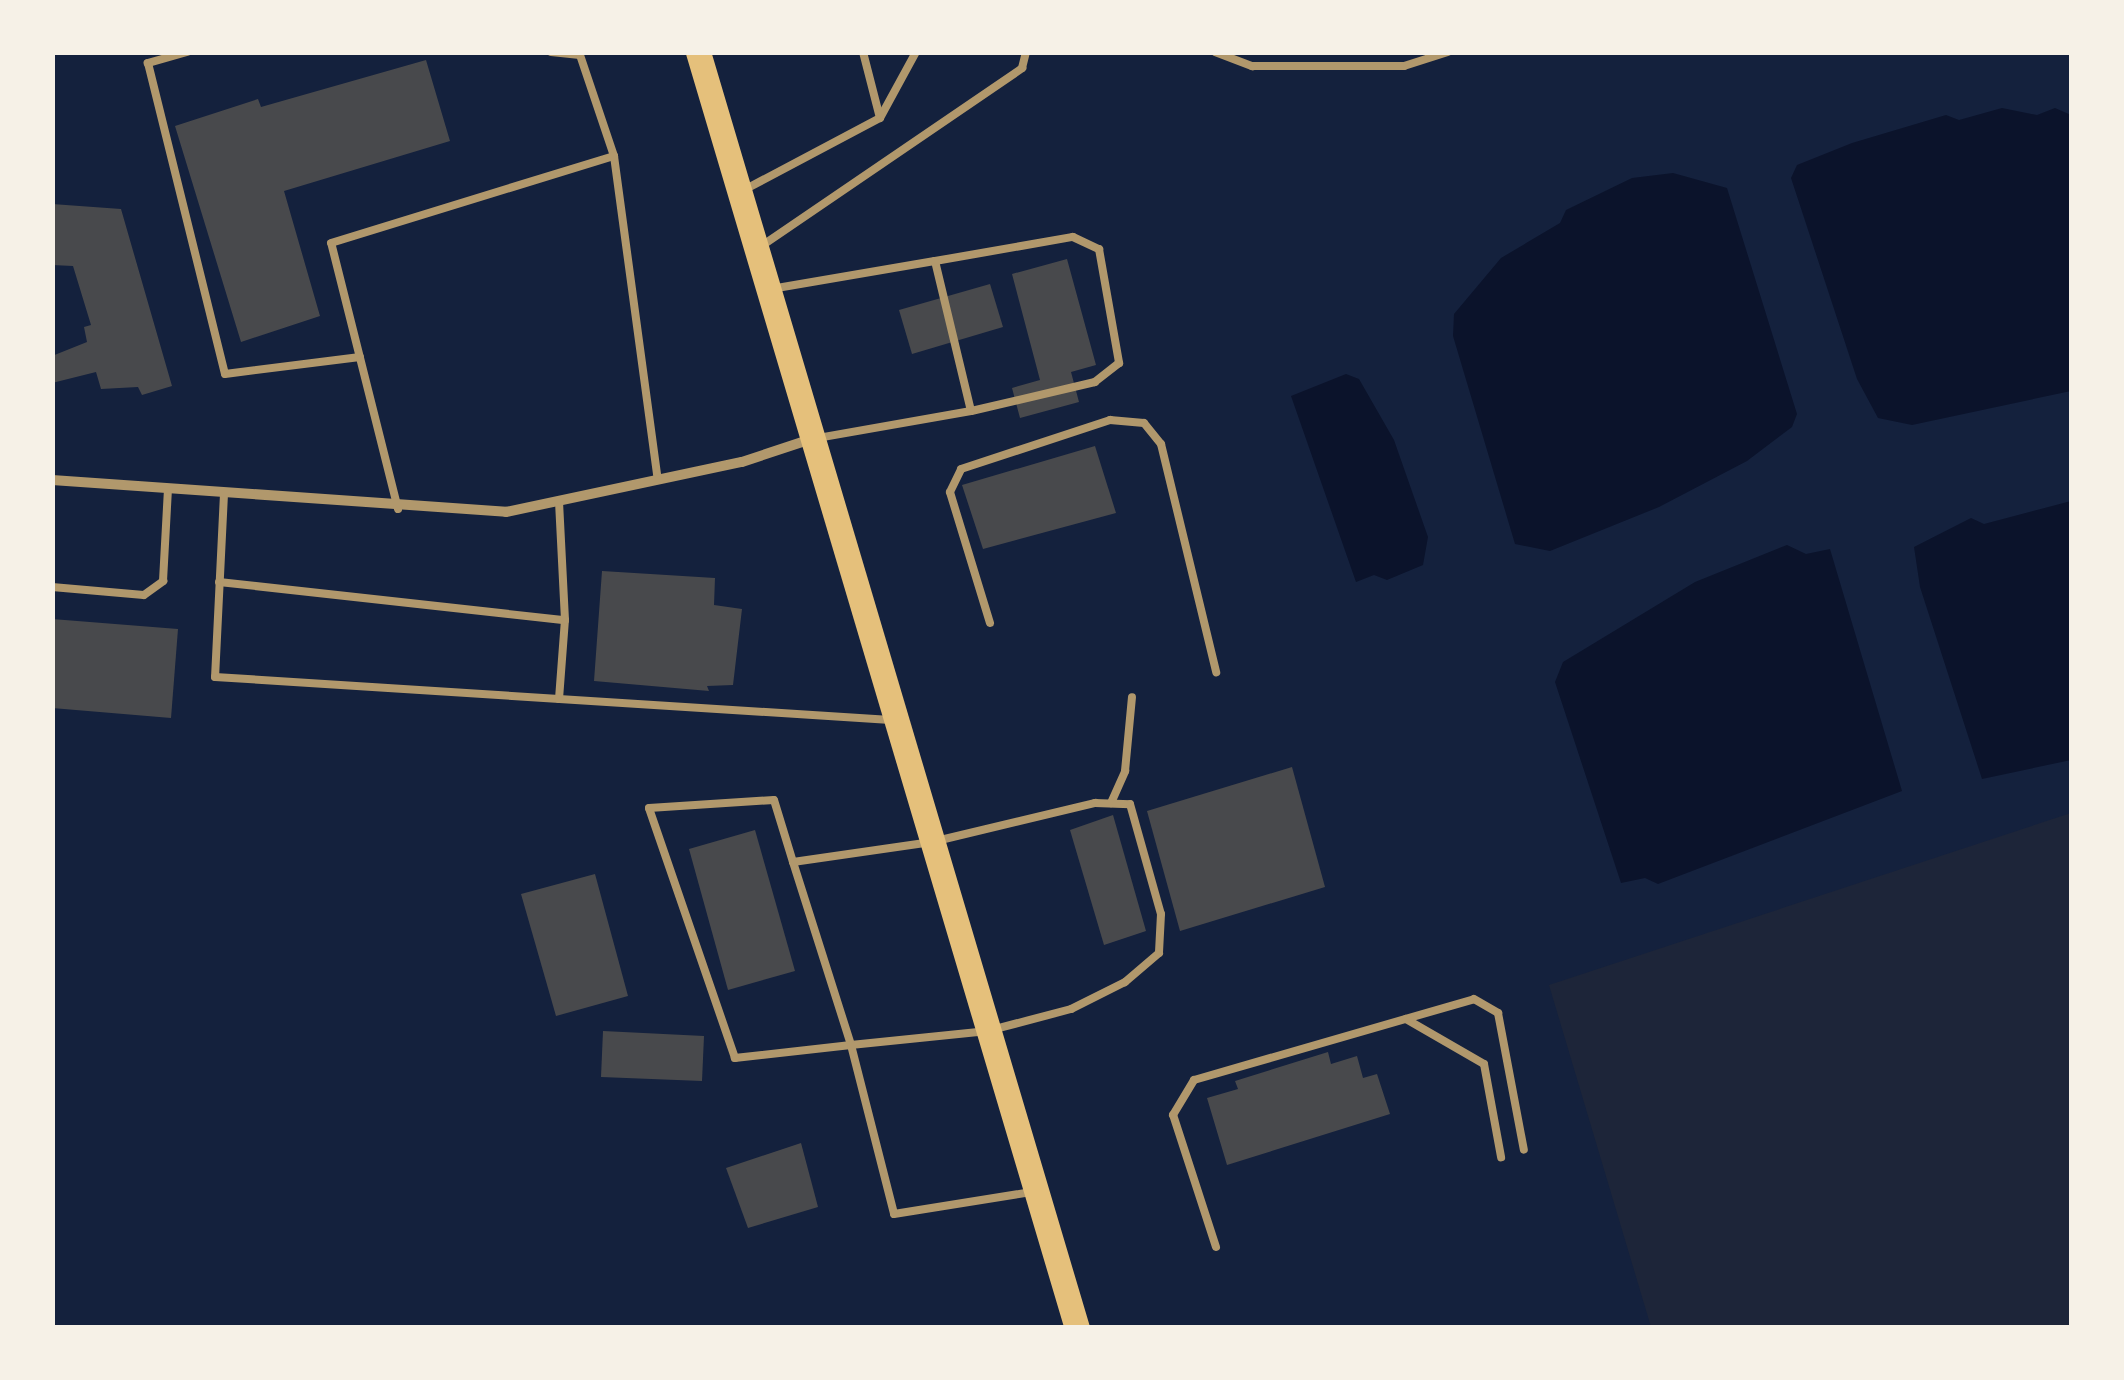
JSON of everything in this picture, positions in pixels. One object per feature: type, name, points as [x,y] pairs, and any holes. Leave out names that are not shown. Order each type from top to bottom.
[{"type":"main road","points":[[698,52],[1077,1328]]},
{"type":"street","points":[[52,480],[398,509],[506,512],[658,480],[812,438]]},
{"type":"lane","points":[[188,52],[148,63],[224,374],[360,357]]},
{"type":"lane","points":[[550,52],[579,54],[614,156],[658,480]]},
{"type":"lane","points":[[863,52],[880,118]]},
{"type":"lane","points":[[738,193],[880,118],[916,52]]},
{"type":"lane","points":[[755,250],[1022,68],[1026,52]]},
{"type":"lane","points":[[1215,52],[1252,66],[1404,66],[1448,52]]},
{"type":"lane","points":[[398,509],[331,243],[614,156]]},
{"type":"lane","points":[[767,290],[1074,237],[1099,249],[1119,363],[1095,382],[971,411],[812,438]]},
{"type":"lane","points":[[935,261],[971,411]]},
{"type":"lane","points":[[990,623],[950,492],[960,468],[1110,420],[1144,424],[1161,444],[1216,672]]},
{"type":"lane","points":[[52,587],[144,595],[164,581],[168,490]]},
{"type":"lane","points":[[224,494],[215,677],[896,720]]},
{"type":"lane","points":[[559,500],[565,620],[559,699]]},
{"type":"lane","points":[[220,582],[565,620]]},
{"type":"lane","points":[[1111,803],[1125,771],[1132,697]]},
{"type":"lane","points":[[794,862],[932,842],[1111,803],[1130,804],[1144,843],[1160,914],[1158,953],[1125,982],[1072,1009],[988,1032],[851,1045],[735,1058],[650,808],[774,800],[851,1045],[894,1214],[1036,1191]]},
{"type":"lane","points":[[1216,1247],[1173,1115],[1194,1080],[1474,999],[1498,1013],[1524,1150]]},
{"type":"lane","points":[[1406,1019],[1484,1064],[1501,1157]]},
{"type":"shaded area","points":[[2002,108],[2037,115],[2055,108],[2071,115],[2071,391],[1912,425],[1878,418],[1857,379],[1791,178],[1797,165],[1852,143],[1946,115],[1959,120]]},
{"type":"shaded area","points":[[1673,173],[1727,188],[1797,414],[1792,427],[1747,461],[1659,507],[1550,551],[1515,544],[1453,336],[1454,314],[1501,258],[1560,223],[1566,210],[1632,178]]},
{"type":"shaded area","points":[[1346,374],[1359,379],[1394,440],[1428,537],[1423,565],[1387,580],[1374,575],[1356,582],[1291,396]]},
{"type":"shaded area","points":[[2071,501],[2071,760],[1982,779],[1920,587],[1914,547],[1971,518],[1984,524]]},
{"type":"shaded area","points":[[1787,545],[1806,554],[1830,549],[1902,791],[1658,884],[1645,878],[1621,883],[1555,682],[1563,662],[1695,582]]},
{"type":"shaded area","points":[[2071,813],[2071,1327],[1651,1327],[1549,985]]},
{"type":"building","points":[[426,60],[450,141],[284,191],[320,316],[241,342],[175,126],[258,99],[261,107]]},
{"type":"building","points":[[52,204],[121,209],[172,386],[142,395],[138,387],[101,389],[96,372],[52,383],[52,356],[87,342],[84,327],[91,325],[73,266],[52,265]]},
{"type":"building","points":[[1067,259],[1096,365],[1071,372],[1079,402],[1020,418],[1012,388],[1040,380],[1012,274]]},
{"type":"building","points":[[990,284],[1003,327],[912,354],[899,310]]},
{"type":"building","points":[[1095,446],[1116,513],[983,549],[962,485]]},
{"type":"building","points":[[602,571],[715,578],[714,605],[742,609],[733,685],[707,686],[709,691],[594,681]]},
{"type":"building","points":[[52,619],[178,629],[171,718],[52,708]]},
{"type":"building","points":[[1292,767],[1325,887],[1180,931],[1147,811]]},
{"type":"building","points":[[1113,815],[1146,931],[1104,945],[1070,830]]},
{"type":"building","points":[[755,830],[795,971],[728,990],[689,849]]},
{"type":"building","points":[[595,874],[628,996],[556,1016],[521,894]]},
{"type":"building","points":[[603,1031],[704,1036],[702,1081],[601,1077]]},
{"type":"building","points":[[1328,1052],[1331,1064],[1357,1056],[1363,1078],[1377,1074],[1390,1114],[1227,1165],[1207,1098],[1238,1089],[1235,1081]]},
{"type":"building","points":[[801,1143],[818,1207],[748,1228],[726,1168]]}]
